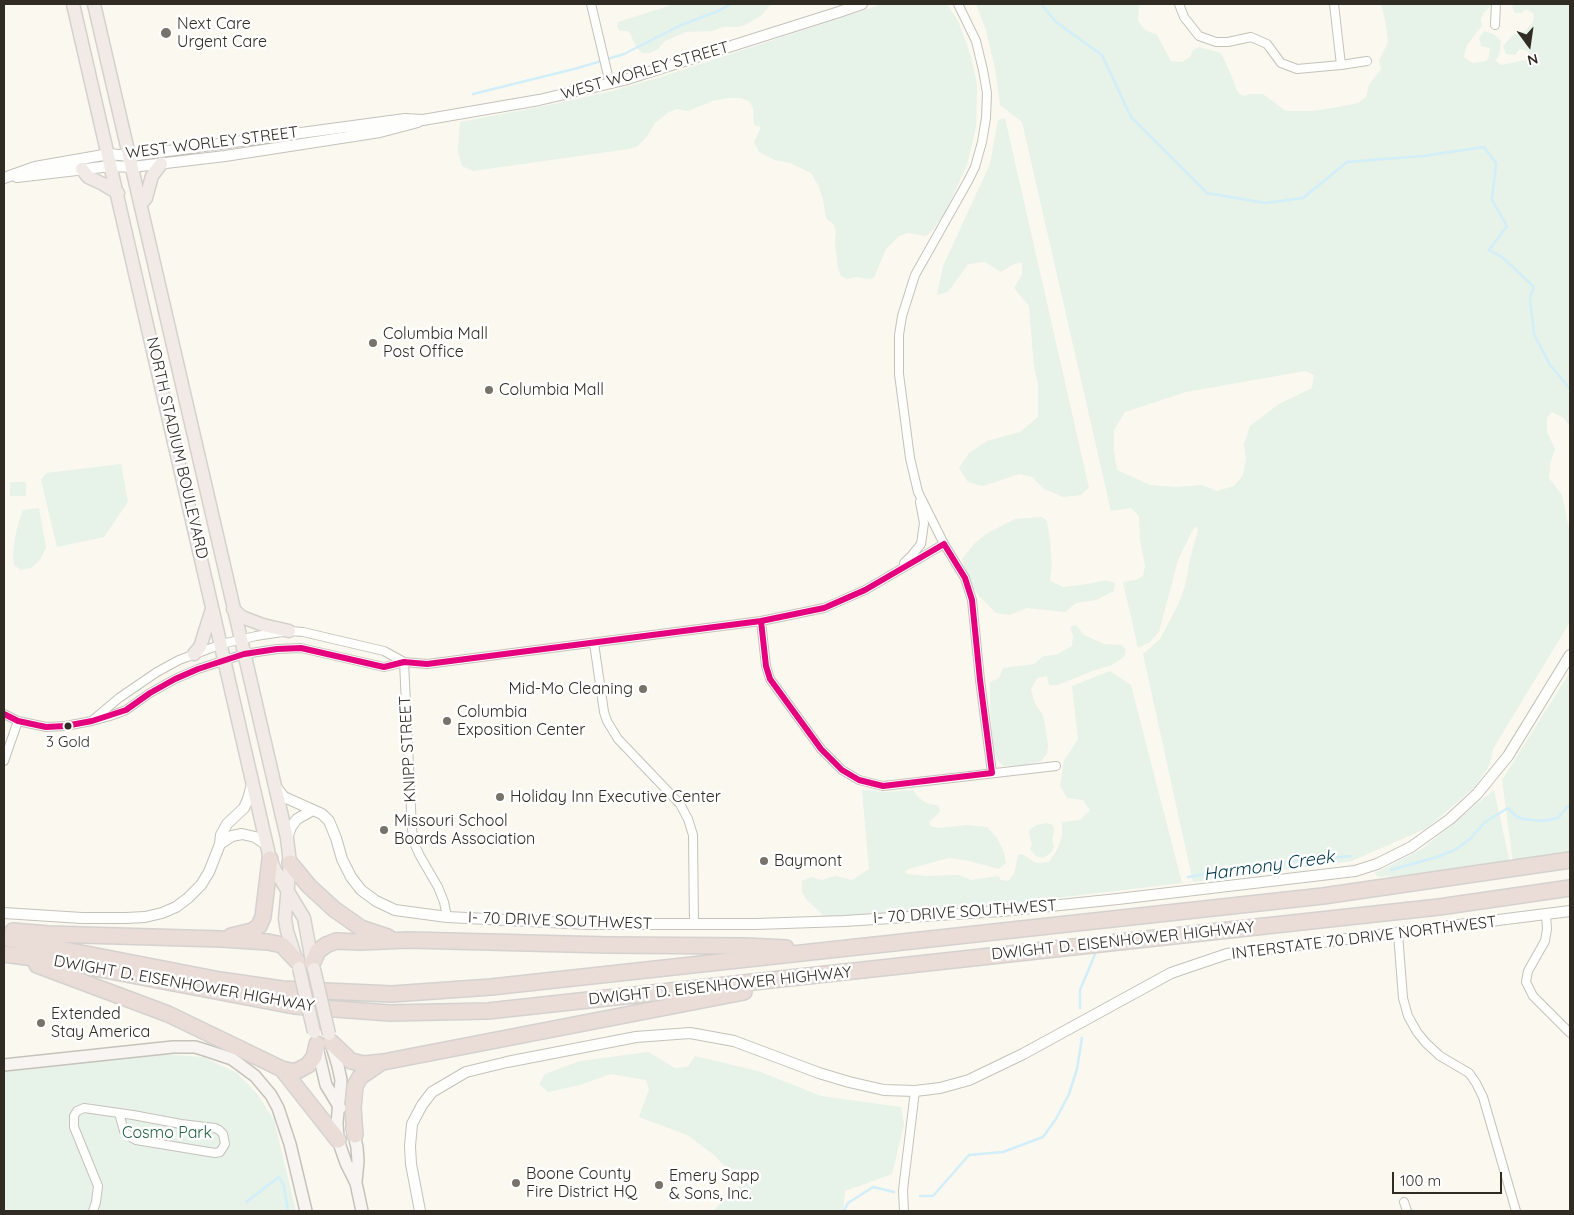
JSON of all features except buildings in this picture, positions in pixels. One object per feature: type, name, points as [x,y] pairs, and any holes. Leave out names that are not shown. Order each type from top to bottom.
[{"type":"highway","points":[[221,939],[252,931],[259,926],[263,917],[269,852]]},
{"type":"highway","name":"DWIGHT D. EISENHOWER HIGHWAY","points":[[4,938],[220,980],[282,989],[392,994],[491,988],[1322,896],[1570,860]]},
{"type":"highway","points":[[290,863],[315,892],[334,909],[361,928],[382,936],[409,940]]},
{"type":"highway","name":"DWIGHT D. EISENHOWER HIGHWAY","points":[[7,954],[63,962],[294,1006],[390,1013],[488,1011],[1439,907],[1570,888]]},
{"type":"highway","points":[[4,930],[48,934],[268,942],[282,945],[306,965],[326,944],[336,941],[409,940],[746,946],[835,950]]},
{"type":"highway","points":[[7,954],[168,1014],[282,1069],[290,1071],[305,1068],[311,1062],[322,1038],[350,1061],[364,1064],[382,1062],[750,991],[805,976]]},
{"type":"highway","points":[[355,1136],[353,1108],[355,1086],[360,1077],[382,1062]]},
{"type":"highway","points":[[282,1069],[338,1140]]},
{"type":"main road","name":"NORTH STADIUM BOULEVARD","points":[[73,4],[269,852],[276,870],[304,918],[306,965],[322,1038],[326,1085],[355,1136],[358,1161],[356,1183]]},
{"type":"main road","name":"NORTH STADIUM BOULEVARD","points":[[94,4],[287,838],[290,863],[285,910],[286,924],[306,965]]},
{"type":"main road","points":[[141,204],[146,198],[152,176],[161,164]]},
{"type":"main road","points":[[82,169],[88,177],[118,193]]},
{"type":"main road","points":[[194,654],[200,647],[213,606]]},
{"type":"main road","points":[[234,609],[242,617],[290,631]]},
{"type":"main road","name":"NORTH STADIUM BOULEVARD","points":[[322,1038],[340,1072],[341,1093],[337,1123],[338,1140],[346,1163],[356,1183],[362,1211]]},
{"type":"main road","points":[[4,1065],[173,1046],[195,1047],[224,1056],[241,1065],[255,1076],[271,1095],[278,1108],[288,1137],[306,1211]]},
{"type":"street","points":[[591,4],[610,84]]},
{"type":"street","name":"WEST WORLEY STREET","points":[[4,179],[35,167],[110,160],[161,164],[225,156],[380,132],[423,120],[539,100],[610,84],[862,4]]},
{"type":"street","points":[[894,572],[912,555],[920,544],[924,523],[910,458],[899,374],[898,335],[915,275],[975,167],[986,118],[987,93],[981,60],[976,41],[958,4]]},
{"type":"street","points":[[1179,4],[1184,17],[1199,36],[1216,42],[1228,42],[1251,37],[1267,44],[1281,63],[1297,69],[1367,61]]},
{"type":"street","points":[[1334,4],[1341,65]]},
{"type":"street","points":[[1495,25],[1496,4]]},
{"type":"street","name":"WEST WORLEY STREET","points":[[131,161],[405,119],[423,120]]},
{"type":"street","name":"WEST WORLEY STREET","points":[[4,179],[82,169],[110,160]]},
{"type":"street","points":[[918,492],[944,544],[965,578],[972,600],[992,773]]},
{"type":"street","points":[[4,714],[18,720],[46,727],[92,721],[126,710],[150,693],[175,679],[244,654],[277,649],[301,648],[384,667],[404,662],[427,664],[761,621],[824,608],[865,590],[944,544]]},
{"type":"street","points":[[761,621],[766,666],[770,679],[821,749],[842,770],[859,780],[883,786],[1056,766]]},
{"type":"street","points":[[92,721],[119,698],[179,660],[240,639],[290,631],[318,635],[384,650],[404,662]]},
{"type":"street","points":[[594,643],[607,721],[618,738],[680,804],[688,819],[693,835],[694,924]]},
{"type":"street","name":"I- 70 DRIVE SOUTHWEST","points":[[276,787],[284,797],[322,814],[329,821],[342,859],[351,877],[361,890],[376,901],[394,910],[447,917],[589,924],[756,924],[844,921],[1002,911],[1355,871],[1377,864],[1410,846],[1450,819],[1477,794],[1508,756],[1570,655]]},
{"type":"street","name":"KNIPP STREET","points":[[404,662],[414,843],[438,887],[447,917]]},
{"type":"street","points":[[4,761],[18,720]]},
{"type":"street","points":[[4,913],[82,918],[126,918],[145,917],[176,907],[201,885],[209,872],[220,844],[221,835],[227,824],[244,808],[253,781]]},
{"type":"street","points":[[287,838],[297,819],[313,810]]},
{"type":"street","points":[[220,844],[232,836],[242,834],[255,837],[269,852]]},
{"type":"street","name":"INTERSTATE 70 DRIVE NORTHWEST","points":[[420,1211],[411,1164],[412,1124],[422,1105],[432,1092],[446,1082],[466,1072],[496,1064],[636,1037],[690,1033],[734,1041],[819,1073],[884,1090],[915,1091],[940,1088],[969,1080],[1023,1054],[1171,973],[1228,954],[1570,911]]},
{"type":"street","points":[[1546,915],[1546,941],[1528,971],[1526,982],[1534,996],[1570,1033]]},
{"type":"street","points":[[1398,934],[1403,998],[1408,1016],[1426,1043],[1440,1056],[1469,1074],[1476,1083],[1483,1097],[1516,1211]]},
{"type":"street","points":[[904,1211],[903,1190],[915,1091]]},
{"type":"street","points":[[93,1211],[98,1186],[74,1127],[74,1116],[77,1111],[84,1108],[215,1128],[223,1134],[225,1144],[220,1152],[215,1153],[136,1140],[124,1131],[119,1114]]},
{"type":"street","points":[[1404,1202],[1407,1211]]},
{"type":"green space","points":[[675,4],[771,4],[762,15],[745,25],[723,27],[712,31],[686,32],[665,41],[658,49],[650,53],[642,53],[636,47],[630,33],[620,31],[617,26],[618,22]]},
{"type":"green space","points":[[883,4],[947,4],[958,21],[971,56],[977,84],[976,127],[967,165],[946,211],[932,231],[926,236],[908,233],[899,236],[886,249],[874,278],[857,277],[847,279],[841,276],[838,268],[835,243],[836,231],[834,225],[826,218],[819,187],[811,173],[759,152],[754,142],[761,127],[754,125],[753,109],[750,102],[741,98],[713,101],[688,111],[677,109],[669,112],[655,123],[638,146],[629,149],[473,171],[462,166],[458,151],[460,122],[612,91],[661,77]]},
{"type":"green space","points":[[976,4],[1139,4],[1138,21],[1145,30],[1157,35],[1171,61],[1182,62],[1190,57],[1193,50],[1199,47],[1221,53],[1237,91],[1243,96],[1263,94],[1286,111],[1312,111],[1358,103],[1366,97],[1369,85],[1381,69],[1379,61],[1388,42],[1381,4],[1491,4],[1481,19],[1482,26],[1467,45],[1464,57],[1473,63],[1486,61],[1489,57],[1490,48],[1481,46],[1479,38],[1484,31],[1494,34],[1501,41],[1500,52],[1496,61],[1501,65],[1526,60],[1529,51],[1520,49],[1515,55],[1506,54],[1503,46],[1513,35],[1525,31],[1533,22],[1534,14],[1526,9],[1521,13],[1515,13],[1512,7],[1514,4],[1570,4],[1570,427],[1564,418],[1552,412],[1547,418],[1547,432],[1555,449],[1550,464],[1549,478],[1562,495],[1570,534],[1570,622],[1493,749],[1490,764],[1476,786],[1427,828],[1352,861],[1193,882],[1143,654],[1160,639],[1178,605],[1185,586],[1198,530],[1196,526],[1178,560],[1159,632],[1150,642],[1138,648],[1123,582],[1136,580],[1143,576],[1145,566],[1140,540],[1139,516],[1131,508],[1111,511],[1022,122],[1000,105],[995,68],[986,30]],"holes":[[[1305,371],[1314,375],[1312,388],[1279,404],[1250,426],[1244,444],[1246,459],[1243,475],[1234,486],[1217,491],[1202,485],[1176,487],[1150,485],[1117,470],[1114,451],[1114,430],[1125,412],[1186,392]]]},
{"type":"green space","points":[[1005,118],[1089,488],[1081,495],[1063,497],[1044,489],[1032,477],[1019,474],[983,486],[968,482],[959,468],[969,453],[987,441],[1020,432],[1038,417],[1038,383],[1034,367],[1029,306],[1014,288],[1022,274],[1022,262],[1014,264],[1001,272],[985,262],[968,264],[948,292],[937,295],[943,266],[990,164],[998,120]]},
{"type":"green space","points":[[121,464],[128,502],[104,537],[57,547],[41,480],[46,473]]},
{"type":"green space","points":[[10,482],[26,482],[26,496],[10,496]]},
{"type":"green space","points":[[39,508],[46,548],[40,560],[31,568],[21,570],[14,565],[13,556],[19,521],[23,510]]},
{"type":"green space","points":[[1042,517],[1047,521],[1050,540],[1052,565],[1050,581],[1063,587],[1106,580],[1115,583],[1114,591],[1096,600],[1076,603],[1065,612],[1027,608],[1009,615],[996,613],[979,596],[969,582],[962,559],[974,544],[986,534],[1015,519]]},
{"type":"green space","points":[[1076,625],[1084,635],[1104,644],[1122,645],[1126,650],[1124,657],[1112,665],[1058,685],[1049,685],[1047,676],[1037,678],[1031,689],[1035,704],[1043,715],[1048,743],[1047,754],[1041,761],[1024,765],[1004,766],[997,760],[993,747],[990,682],[999,678],[1003,668],[1034,664],[1043,656],[1056,655],[1072,646],[1073,636],[1070,627]]},
{"type":"green space","points":[[1110,671],[1131,685],[1182,883],[965,909],[848,917],[824,916],[806,899],[802,892],[802,881],[811,877],[822,880],[835,876],[852,880],[869,869],[862,790],[886,792],[913,790],[926,803],[939,806],[940,812],[929,822],[930,826],[939,828],[966,825],[987,827],[997,838],[1004,852],[1006,863],[999,869],[949,858],[908,869],[905,872],[907,874],[926,876],[959,875],[971,880],[998,876],[1001,880],[1008,881],[1014,874],[1018,855],[1022,854],[1036,863],[1049,862],[1057,850],[1062,836],[1062,822],[1080,820],[1090,810],[1083,800],[1067,798],[1060,786],[1064,761],[1078,739],[1072,686]]},
{"type":"green space","points":[[1570,672],[1570,854],[1513,862],[1502,780]]},
{"type":"green space","points":[[1494,790],[1510,863],[1431,873],[1379,877],[1376,875],[1375,873],[1422,849]]},
{"type":"green space","points":[[1047,823],[1053,825],[1052,840],[1054,846],[1051,853],[1043,858],[1036,856],[1030,849],[1032,844],[1029,830],[1036,825]]},
{"type":"green space","points":[[648,1052],[675,1068],[688,1067],[695,1056],[758,1071],[821,1096],[901,1107],[904,1125],[892,1174],[845,1191],[843,1211],[713,1211],[741,1184],[714,1155],[687,1135],[639,1117],[649,1089],[646,1080],[611,1074],[580,1085],[548,1092],[539,1084],[545,1074],[580,1061]]},
{"type":"green space","name":"Cosmo Park","points":[[161,1054],[203,1057],[237,1073],[258,1095],[274,1120],[296,1211],[4,1211],[4,1072]]},
{"type":"waterway","points":[[473,94],[578,68],[624,54],[681,25],[731,4]]},
{"type":"waterway","points":[[1041,4],[1056,22],[1102,55],[1131,117],[1207,193],[1265,203],[1303,198],[1347,162],[1423,156],[1484,147],[1496,163],[1492,200],[1507,226],[1489,250],[1502,257],[1534,287],[1530,298],[1534,334],[1550,365],[1570,389]]},
{"type":"waterway","name":"Harmony Creek","points":[[1391,870],[1455,850],[1470,839],[1485,822],[1508,808],[1516,816],[1523,819],[1542,821],[1558,818],[1570,804]]},
{"type":"waterway","name":"Harmony Creek","points":[[1188,877],[1264,864],[1351,856]]},
{"type":"waterway","name":"Harmony Creek","points":[[1080,1008],[1080,990],[1096,952]]},
{"type":"waterway","name":"Harmony Creek","points":[[920,1196],[933,1196],[969,1155],[1003,1152],[1043,1137],[1056,1119],[1069,1094],[1077,1069],[1082,1038]]},
{"type":"waterway","points":[[246,1202],[279,1177],[284,1186],[288,1211]]},
{"type":"waterway","name":"Harmony Creek","points":[[844,1211],[848,1203],[873,1187],[894,1192]]},
{"type":"transit line","points":[[944,544],[965,578],[972,600],[992,773],[883,786],[859,780],[842,770],[821,749],[770,679],[766,666],[761,621],[824,608],[865,590],[944,544]]},
{"type":"transit line","points":[[4,714],[18,721],[46,727],[92,721],[126,710],[150,693],[198,669],[244,654],[277,649],[301,648],[384,667],[404,662],[427,664],[761,621]]},
{"type":"place","name":"Next Care Urgent Care","points":[[166,33]]},
{"type":"place","name":"Columbia Mall Post Office","points":[[373,343]]},
{"type":"place","name":"Columbia Mall","points":[[489,390]]},
{"type":"place","name":"Mid-Mo Cleaning","points":[[643,689]]},
{"type":"place","name":"Columbia Exposition Center","points":[[447,721]]},
{"type":"place","name":"3 Gold","points":[[68,726]]},
{"type":"place","name":"Holiday Inn Executive Center","points":[[500,797]]},
{"type":"place","name":"Missouri School Boards Association","points":[[384,830]]},
{"type":"place","name":"Baymont","points":[[764,861]]},
{"type":"place","name":"Extended Stay America","points":[[41,1023]]},
{"type":"place","name":"Boone County Fire District HQ","points":[[516,1183]]},
{"type":"place","name":"Emery Sapp & Sons, Inc.","points":[[659,1185]]}]
